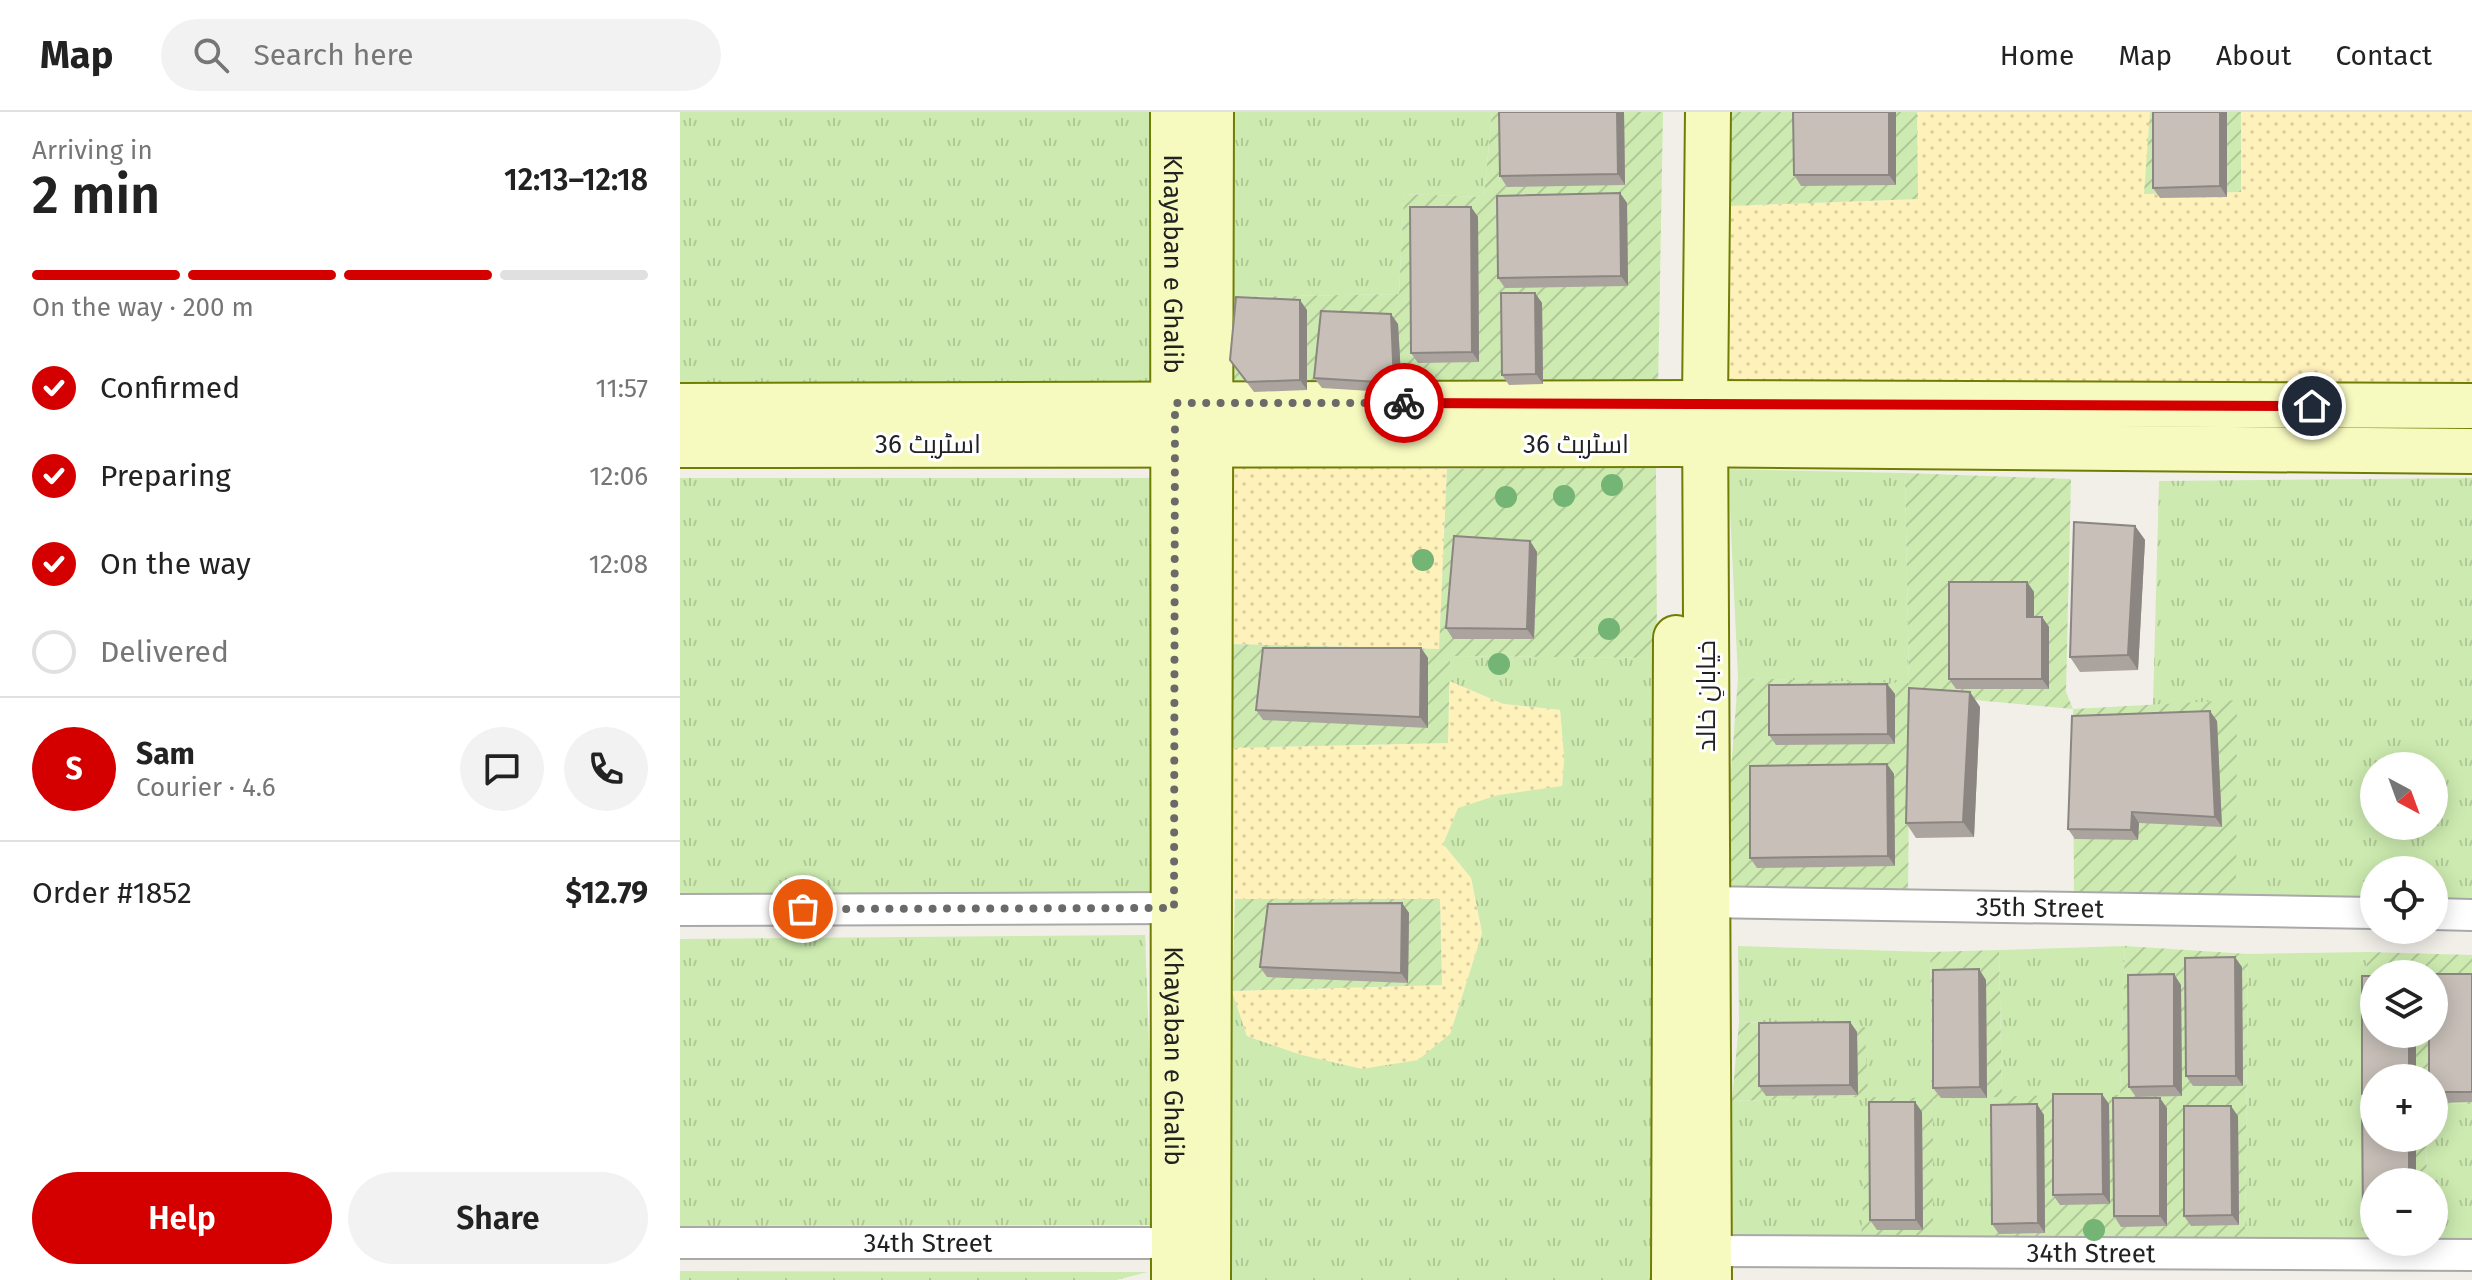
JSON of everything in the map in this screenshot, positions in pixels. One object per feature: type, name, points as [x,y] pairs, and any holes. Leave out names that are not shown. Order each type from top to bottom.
[{"type":"street","name":"Khayaban e Ghalib","points":[[1173,112],[1192,423],[1208,1280]]},
{"type":"street","name":"Khayaban e Ghalib","points":[[1174,1261],[1174,908],[1192,423],[1211,112]]},
{"type":"street","name":"خیابانِ خالد","points":[[1678,112],[1706,902],[1709,1266]]},
{"type":"street","name":"خیابانِ خالد","points":[[1674,1280],[1691,424],[1708,112]]},
{"type":"street","name":"اسٹریٹ 36","points":[[680,406],[1192,423],[1691,424],[2472,406]]},
{"type":"street","name":"اسٹریٹ 36","points":[[680,445],[1192,423]]},
{"type":"street","name":"اسٹریٹ 36","points":[[1691,424],[2472,451]]},
{"type":"street","name":"35th Street","points":[[1706,902],[2360,913]]},
{"type":"street","points":[[680,910],[1174,908]]},
{"type":"street","points":[[2448,914],[2472,915]]},
{"type":"street","name":"34th Street","points":[[680,1243],[1174,1261]]},
{"type":"street","name":"34th Street","points":[[1709,1266],[2472,1255]]},
{"type":"green space","points":[[680,112],[1155,112],[1153,395],[680,396]]},
{"type":"green space","points":[[1229,112],[1492,112],[1484,197],[1404,194],[1399,294],[1225,297]]},
{"type":"green space","points":[[1492,112],[1663,112],[1658,389],[1219,392],[1225,297],[1399,294],[1404,194],[1484,197]]},
{"type":"green space","points":[[1732,112],[1917,112],[1918,199],[1729,206]]},
{"type":"green space","points":[[2150,112],[2241,112],[2241,192],[2144,194]]},
{"type":"green space","points":[[1656,466],[1657,658],[1450,656],[1448,743],[1228,748],[1229,644],[1439,649],[1447,469]]},
{"type":"green space","points":[[1728,469],[1905,473],[1909,684],[1738,678]]},
{"type":"green space","points":[[1905,473],[2071,479],[2066,692],[2073,709],[1910,694],[1908,895],[1722,890],[1738,678],[1909,683]]},
{"type":"green space","points":[[680,478],[1160,478],[1157,896],[680,897]]},
{"type":"green space","points":[[2472,478],[2472,904],[2448,903],[2448,856],[2360,856],[2360,902],[2236,900],[2236,701],[2153,705],[2159,481]]},
{"type":"green space","points":[[1449,656],[1657,658],[1658,1280],[1232,1280],[1232,991],[1247,1036],[1302,1055],[1450,1034],[1482,933],[1471,878],[1443,844],[1458,807],[1498,795],[1562,785],[1564,758],[1560,710],[1503,704],[1449,681]]},
{"type":"green space","points":[[2237,700],[2236,900],[2074,898],[2073,709]]},
{"type":"green space","points":[[1235,899],[1440,899],[1442,985],[1232,991]]},
{"type":"green space","points":[[1145,935],[1156,1225],[680,1226],[680,939]]},
{"type":"green space","points":[[1738,946],[1930,952],[1933,1098],[2002,1096],[1999,950],[2125,946],[2120,1095],[1989,1245],[1933,1240],[1933,1099],[1861,1242],[1729,1238],[1732,1101],[1867,1097],[1864,1027],[1739,1022]]},
{"type":"green space","points":[[2125,946],[2248,954],[2245,1241],[1989,1245],[2001,1097],[1933,1099],[1933,1240],[1861,1242],[1868,1097],[1933,1098],[1930,952],[1999,950],[2002,1096],[2120,1095]]},
{"type":"green space","points":[[2367,952],[2367,960],[2360,960],[2360,1048],[2365,1048],[2365,1064],[2360,1064],[2360,1152],[2364,1152],[2363,1168],[2360,1168],[2360,1243],[2245,1241],[2248,954]]},
{"type":"green space","points":[[2367,952],[2472,955],[2472,1104],[2448,1103],[2448,1064],[2365,1064],[2365,1048],[2448,1048],[2448,960],[2367,960]]},
{"type":"green space","points":[[1739,1022],[1865,1027],[1868,1097],[1732,1101]]},
{"type":"green space","points":[[2448,1103],[2472,1104],[2472,1242],[2448,1241],[2448,1168],[2427,1168],[2426,1152],[2448,1152]]},
{"type":"green space","points":[[2364,1152],[2426,1152],[2427,1168],[2363,1168]]},
{"type":"green space","points":[[680,1271],[1148,1272],[1116,1280],[680,1280]]},
{"type":"sand","points":[[1917,112],[2150,112],[2145,193],[2241,192],[2241,112],[2472,112],[2472,395],[1723,386],[1729,206],[1918,199]]},
{"type":"sand","points":[[1233,466],[1447,469],[1439,649],[1229,644]]},
{"type":"sand","points":[[1449,681],[1503,704],[1560,710],[1564,758],[1562,786],[1498,795],[1458,808],[1443,844],[1471,878],[1482,933],[1450,1034],[1418,1060],[1362,1069],[1302,1055],[1247,1036],[1232,991],[1442,985],[1440,900],[1235,899],[1228,748],[1447,743]]},
{"type":"building","points":[[1499,112],[1617,112],[1618,174],[1500,176]]},
{"type":"building","points":[[1793,112],[1889,112],[1889,175],[1794,175]]},
{"type":"building","points":[[2153,112],[2220,112],[2220,186],[2153,188]]},
{"type":"building","points":[[1620,193],[1621,276],[1498,278],[1497,196]]},
{"type":"building","points":[[1410,207],[1471,207],[1472,352],[1411,353]]},
{"type":"building","points":[[1501,293],[1535,293],[1536,374],[1502,375]]},
{"type":"building","points":[[1236,297],[1300,300],[1300,380],[1247,382],[1230,360]]},
{"type":"building","points":[[1321,311],[1391,314],[1394,383],[1314,378]]},
{"type":"building","points":[[2074,522],[2135,526],[2128,655],[2070,657]]},
{"type":"building","points":[[1454,536],[1530,541],[1527,629],[1446,628]]},
{"type":"building","points":[[1949,582],[2027,582],[2027,617],[2042,617],[2042,679],[1949,679]]},
{"type":"building","points":[[1263,648],[1421,648],[1420,717],[1256,710]]},
{"type":"building","points":[[1887,684],[1888,734],[1769,735],[1769,685]]},
{"type":"building","points":[[1909,688],[1970,692],[1963,822],[1906,823]]},
{"type":"building","points":[[2210,711],[2215,817],[2132,812],[2131,830],[2068,829],[2072,716]]},
{"type":"building","points":[[1887,764],[1888,856],[1750,858],[1750,766]]},
{"type":"building","points":[[1402,903],[1401,973],[1260,967],[1268,904]]},
{"type":"building","points":[[2235,957],[2236,1076],[2186,1076],[2185,958]]},
{"type":"building","points":[[1979,969],[1980,1087],[1933,1088],[1933,970]]},
{"type":"building","points":[[2174,974],[2174,1086],[2129,1087],[2128,975]]},
{"type":"building","points":[[2448,974],[2472,974],[2472,1092],[2448,1092],[2448,1064],[2429,1064],[2429,1048],[2448,1048]]},
{"type":"building","points":[[1850,1022],[1850,1085],[1759,1086],[1759,1023]]},
{"type":"building","points":[[2362,1048],[2409,1048],[2409,1064],[2362,1064]]},
{"type":"building","points":[[2053,1094],[2102,1094],[2103,1194],[2053,1195]]},
{"type":"building","points":[[2113,1098],[2160,1098],[2160,1216],[2114,1216]]},
{"type":"building","points":[[1869,1102],[1915,1102],[1916,1220],[1870,1220]]},
{"type":"building","points":[[2037,1104],[2038,1223],[1992,1224],[1991,1105]]},
{"type":"building","points":[[2184,1106],[2231,1106],[2232,1215],[2184,1216]]},
{"type":"building","points":[[2362,1152],[2409,1152],[2409,1168],[2363,1168]]},
{"type":"way so far","points":[[803,909],[1174,908],[1175,403],[1404,403]]},
{"type":"route","points":[[1404,403],[2312,406]]}]
